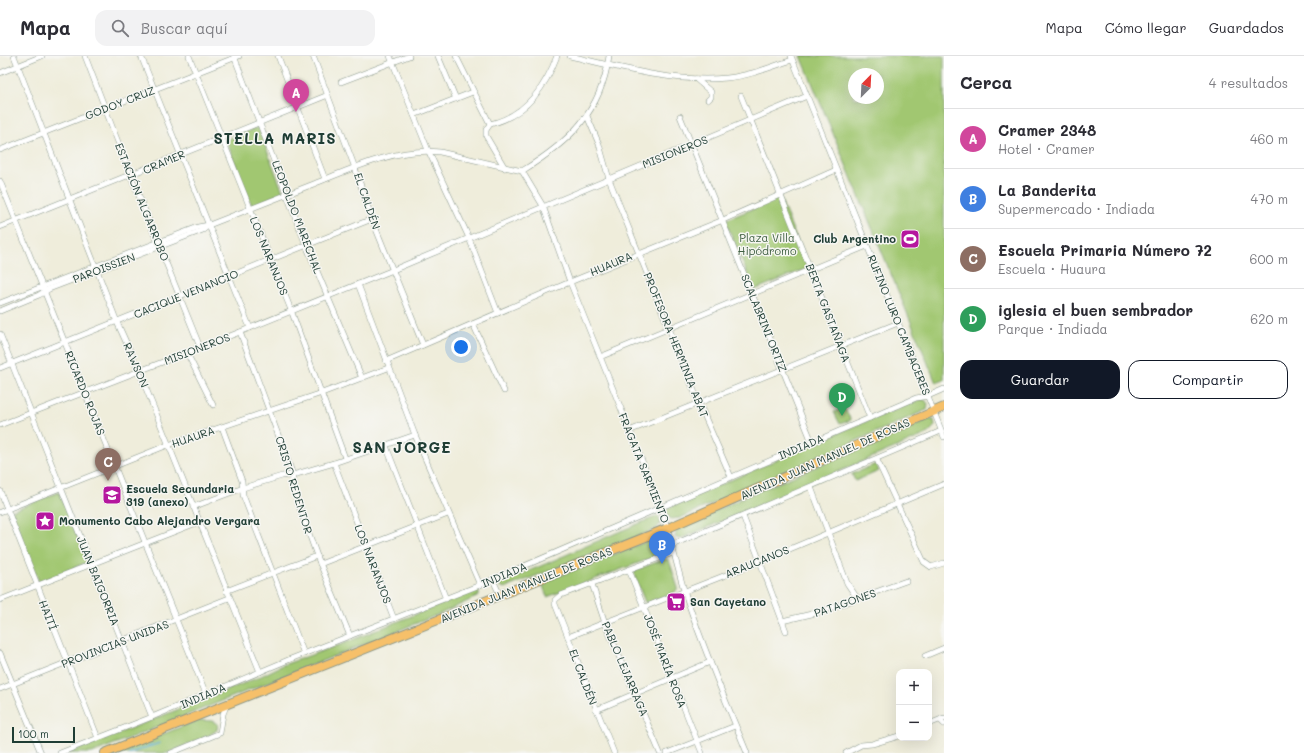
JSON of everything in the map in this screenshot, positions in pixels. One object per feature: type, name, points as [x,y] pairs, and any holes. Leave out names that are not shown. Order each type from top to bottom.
[{"type":"main road","name":"AVENIDA JUAN MANUEL DE ROSAS","points":[[105,753],[668,528],[944,407]]},
{"type":"street","name":"RAWSON","points":[[14,56],[118,322],[260,672]]},
{"type":"street","points":[[0,73],[42,56]]},
{"type":"street","name":"ESTACIÓN ALGARROBO","points":[[85,56],[130,176],[200,347]]},
{"type":"street","points":[[141,56],[250,328]]},
{"type":"street","name":"LOS NARANJOS","points":[[189,56],[291,310],[345,458]]},
{"type":"street","points":[[278,56],[299,107],[325,179]]},
{"type":"street","name":"EL CALDÉN","points":[[313,56],[372,218],[423,345]]},
{"type":"street","points":[[390,56],[428,150],[469,238],[498,313]]},
{"type":"street","points":[[341,82],[409,56]]},
{"type":"street","points":[[438,56],[456,99]]},
{"type":"street","points":[[456,56],[490,124]]},
{"type":"street","points":[[505,168],[486,136],[486,130],[490,124],[513,116],[525,107],[540,90],[551,72],[556,56]]},
{"type":"street","points":[[570,56],[657,76],[696,79],[728,78],[753,73],[791,58]]},
{"type":"street","points":[[522,171],[552,152],[570,136],[587,116],[604,81],[609,56]]},
{"type":"street","name":"GODOY CRUZ","points":[[0,150],[236,57]]},
{"type":"street","name":"LEOPOLDO MARECHAL","points":[[236,57],[306,245],[329,296],[362,378]]},
{"type":"street","name":"RUFINO LURO CAMBACERES","points":[[791,58],[944,437]]},
{"type":"street","points":[[696,79],[711,92],[712,94],[708,100]]},
{"type":"street","points":[[414,115],[473,92]]},
{"type":"street","name":"CRAMER","points":[[0,227],[71,200],[328,95]]},
{"type":"street","name":"BERTA GASTAÑAGA","points":[[741,96],[870,418]]},
{"type":"street","name":"MISIONEROS","points":[[0,425],[187,353],[393,270],[519,218],[543,206],[751,121],[807,96]]},
{"type":"street","name":"PROFESORA HERMINIA ABAT","points":[[587,116],[599,144],[609,179],[699,403],[731,477]]},
{"type":"street","name":"SCALABRINI ORTIZ","points":[[680,116],[812,442]]},
{"type":"street","name":"PAROISSIEN","points":[[0,311],[43,290],[97,268],[203,230],[209,225],[325,179],[395,156],[428,150],[469,157],[505,168],[522,171]]},
{"type":"street","name":"HUAURA","points":[[386,361],[639,253],[723,220],[836,170]]},
{"type":"street","name":"FRAGATA SARMIENTO","points":[[522,171],[543,206],[570,282],[661,508],[685,591],[710,662],[747,753]]},
{"type":"street","name":"RICARDO ROJAS","points":[[0,181],[206,694]]},
{"type":"street","name":"CACIQUE VENANCIO","points":[[0,368],[118,322],[372,218]]},
{"type":"street","points":[[600,357],[867,246]]},
{"type":"street","points":[[358,284],[388,368],[415,435],[480,585]]},
{"type":"street","name":"PAROISSIEN","points":[[0,303],[43,290]]},
{"type":"street","points":[[629,431],[898,323]]},
{"type":"street","points":[[473,324],[504,391]]},
{"type":"street","name":"CRISTO REDENTOR","points":[[240,332],[270,410],[293,476],[292,486],[317,556],[350,636]]},
{"type":"street","name":"JUAN BAIGORRIA","points":[[0,334],[152,717]]},
{"type":"street","points":[[187,353],[213,405]]},
{"type":"street","name":"HUAURA","points":[[0,512],[168,445],[322,394],[388,368]]},
{"type":"street","name":"INDIADA","points":[[60,753],[152,717],[304,654],[493,580],[812,442],[916,398],[928,396],[944,389]]},
{"type":"street","points":[[222,427],[243,488],[243,494],[304,654]]},
{"type":"street","points":[[672,545],[877,460],[941,427]]},
{"type":"street","points":[[193,507],[243,488],[282,476],[293,476],[415,435]]},
{"type":"street","points":[[386,446],[446,599]]},
{"type":"street","points":[[877,460],[924,562],[931,567],[944,564]]},
{"type":"street","name":"LOS NARANJOS","points":[[334,463],[394,619]]},
{"type":"street","name":"ARAUCANOS","points":[[568,637],[759,562],[944,484]]},
{"type":"street","points":[[811,487],[846,583],[857,598]]},
{"type":"street","name":"HAITÍ","points":[[0,491],[98,738]]},
{"type":"street","points":[[320,564],[448,514]]},
{"type":"street","points":[[743,516],[786,631]]},
{"type":"street","points":[[0,600],[199,522]]},
{"type":"street","points":[[592,584],[673,553]]},
{"type":"street","points":[[226,591],[317,556]]},
{"type":"street","name":"JOSÉ MARÍA ROSA","points":[[628,570],[645,608],[671,678],[702,753]]},
{"type":"street","points":[[493,580],[500,595]]},
{"type":"street","name":"PATAGONES","points":[[782,621],[820,612],[906,581]]},
{"type":"street","name":"EL CALDÉN","points":[[592,584],[561,596],[555,600],[555,604],[614,753]]},
{"type":"street","name":"PABLO LEJARRAGA","points":[[592,584],[605,623],[636,693],[660,753]]},
{"type":"street","name":"PROVINCIAS UNIDAS","points":[[0,689],[229,598]]},
{"type":"street","points":[[925,656],[944,648]]},
{"type":"street","points":[[0,653],[41,753]]},
{"type":"street","points":[[596,710],[710,662]]},
{"type":"street","name":"INDIADA","points":[[171,753],[220,733],[223,714],[227,704]]},
{"type":"street","points":[[932,723],[942,719],[944,724]]},
{"type":"street","points":[[667,753],[735,726]]},
{"type":"street","points":[[846,753],[861,744],[872,744],[896,737]]},
{"type":"green space","name":"Club Argentino","points":[[801,56],[944,56],[944,380],[936,383]]},
{"type":"green space","points":[[258,127],[283,192],[252,206],[226,140]]},
{"type":"green space","name":"Plaza Villa Hipódromo","points":[[780,198],[808,268],[754,290],[725,220]]},
{"type":"green space","points":[[922,399],[928,404],[927,410],[680,518],[671,519],[668,517],[665,510],[668,508],[830,436]]},
{"type":"green space","points":[[844,408],[851,420],[840,424],[834,412]]},
{"type":"green space","points":[[929,419],[934,420],[935,426],[927,434],[680,539],[675,537],[677,529],[749,495]]},
{"type":"green space","points":[[876,464],[879,471],[855,481],[852,474]]},
{"type":"green space","points":[[59,492],[88,562],[39,582],[11,511]]},
{"type":"green space","points":[[658,516],[661,523],[656,529],[505,588],[499,586],[501,582]]},
{"type":"green space","points":[[655,538],[665,539],[667,542],[665,553],[547,597],[542,583]]},
{"type":"green space","points":[[665,559],[669,560],[678,588],[675,592],[649,603],[645,602],[634,574],[636,570]]},
{"type":"green space","points":[[476,590],[479,593],[479,596],[442,613],[92,753],[69,753],[257,678],[283,665],[342,644]]},
{"type":"green space","points":[[198,720],[212,721],[218,724],[217,730],[208,736],[168,753],[116,753]]},
{"type":"waterway","points":[[129,753],[160,743]]},
{"type":"place","name":"Cramer 2348","points":[[296,112]]},
{"type":"place","name":"Club Argentino","points":[[910,239]]},
{"type":"place","name":"iglesia el buen sembrador","points":[[842,416]]},
{"type":"place","name":"Escuela Primaria Número 72","points":[[108,481]]},
{"type":"place","name":"Escuela Secundaria 319 (anexo)","points":[[112,495]]},
{"type":"place","name":"Monumento Cabo Alejandro Vergara","points":[[45,521]]},
{"type":"place","name":"La Banderita","points":[[662,564]]},
{"type":"place","name":"San Cayetano","points":[[676,602]]},
{"type":"district","name":"STELLA MARIS","points":[[275,139]]},
{"type":"district","name":"SAN JORGE","points":[[402,448]]}]
